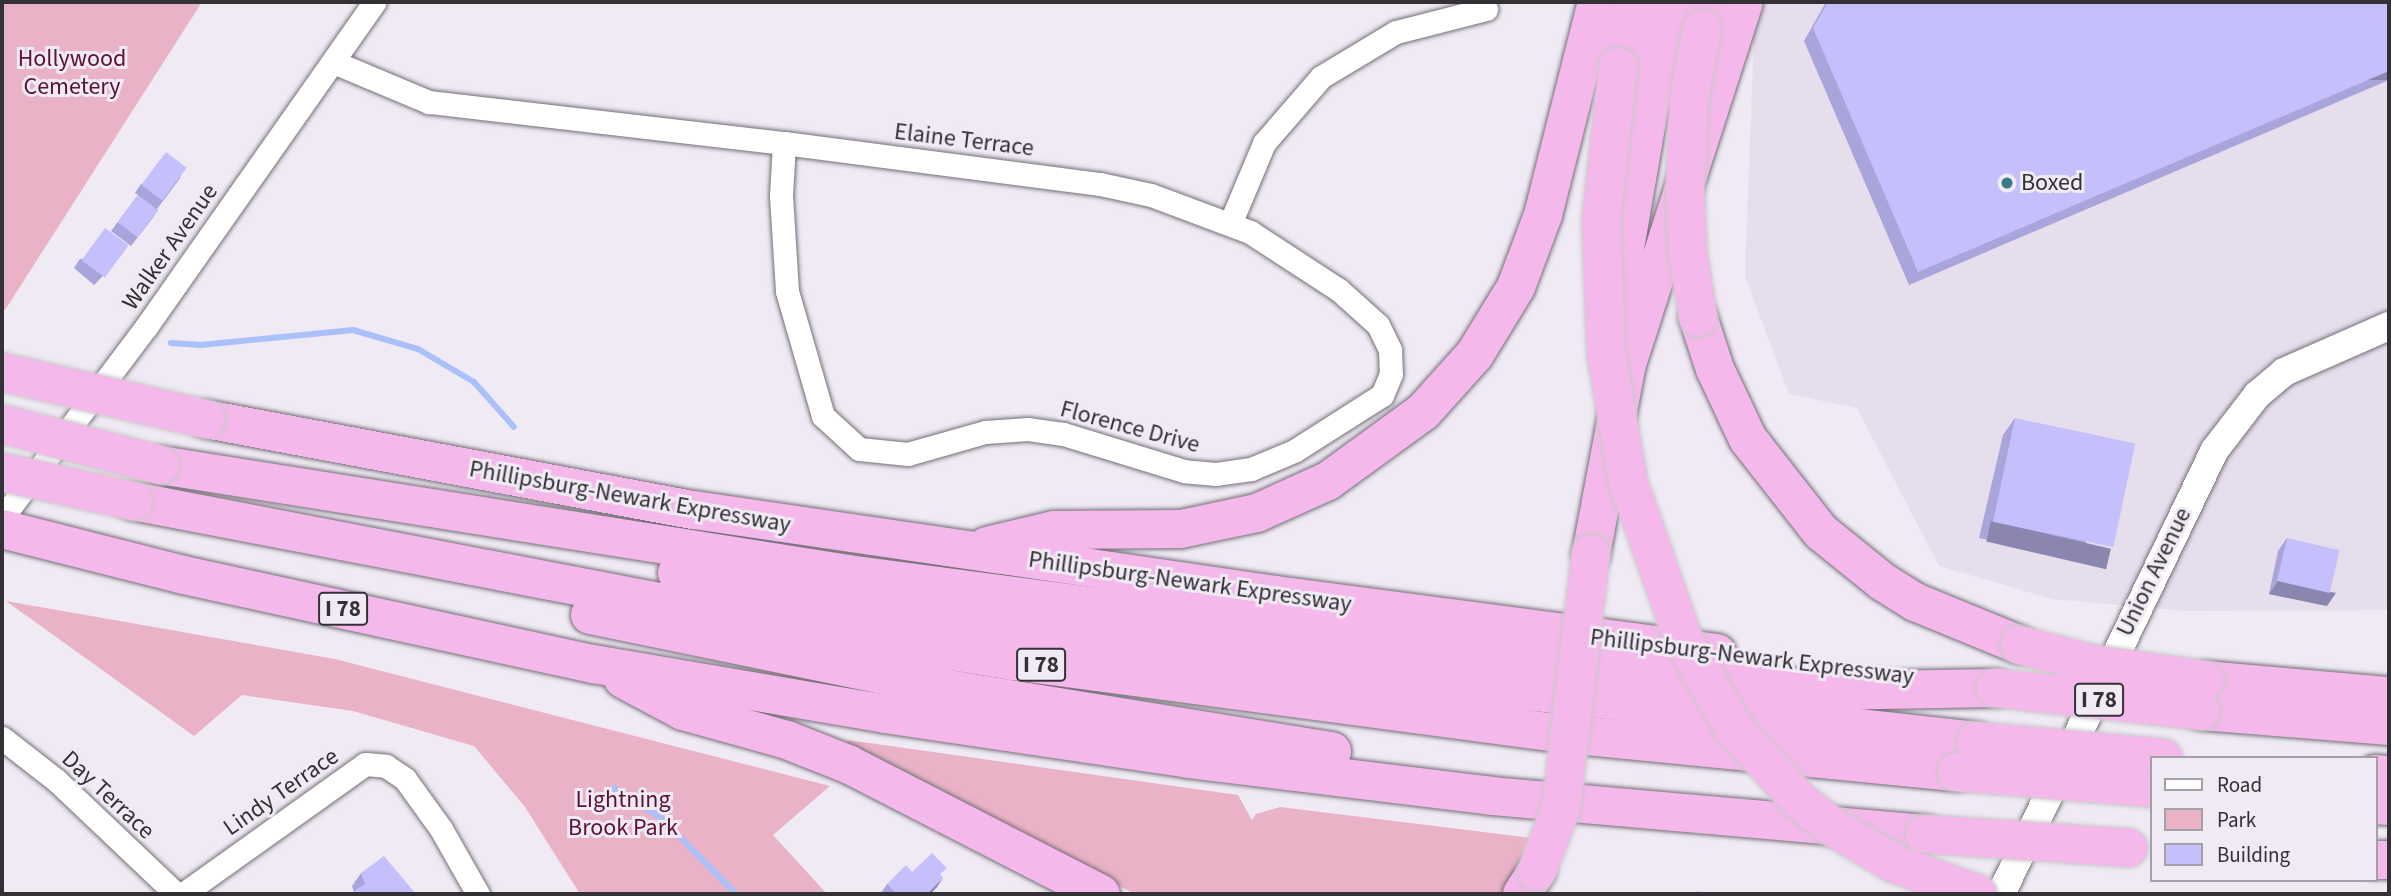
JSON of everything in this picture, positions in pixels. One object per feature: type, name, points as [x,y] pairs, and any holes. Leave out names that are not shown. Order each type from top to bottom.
[{"type":"highway","points":[[964,551],[1054,530],[1133,533],[1244,516],[1294,499],[1328,481],[1397,435],[1466,364],[1516,287],[1543,215],[1597,2]]},
{"type":"highway","points":[[1634,2],[1618,67],[1602,193],[1606,354],[1629,484],[1678,629],[1735,730],[1790,792],[1834,828],[1876,854],[1917,874],[1978,894]]},
{"type":"highway","points":[[1591,554],[1593,476],[1609,343],[1655,74],[1672,2]]},
{"type":"highway","points":[[1530,883],[1561,808],[1591,554],[1634,338],[1744,2]]},
{"type":"highway","points":[[1705,15],[1689,99],[1685,187],[1688,253],[1699,317],[1715,369],[1748,439],[1821,532],[1915,602],[2020,645],[2203,695],[2389,696]]},
{"type":"highway","name":"Phillipsburg-Newark Expressway","points":[[2,372],[206,419],[667,505],[964,551],[1997,688],[2203,695],[2389,726]]},
{"type":"highway","name":"I 78","points":[[2,424],[160,465],[482,536],[888,609],[1966,757],[2150,788]]},
{"type":"highway","points":[[160,465],[835,572],[1234,625],[1823,691],[1997,688]]},
{"type":"highway","name":"I 78","points":[[2,472],[133,501],[701,610],[1013,661],[1556,733],[1966,757],[2150,758]]},
{"type":"highway","points":[[133,501],[377,568],[813,663],[1189,730],[1589,782],[1797,824]]},
{"type":"highway","name":"I 78","points":[[2,529],[93,552],[593,664],[1188,759],[1566,805],[1925,834],[2140,848]]},
{"type":"highway","points":[[593,664],[683,711],[787,740],[850,765],[1101,894]]},
{"type":"street","name":"Walker Avenue","points":[[2,518],[336,62],[374,2]]},
{"type":"street","points":[[1230,224],[1264,143],[1321,77],[1396,32],[1486,9]]},
{"type":"street","name":"Elaine Terrace","points":[[336,62],[429,102],[784,143],[1100,184],[1152,195],[1230,224],[1296,259],[1339,290],[1378,325],[1390,349],[1391,374],[1382,395],[1294,451]]},
{"type":"street","name":"Florence Drive","points":[[784,143],[781,196],[787,291],[814,394],[832,429],[859,449],[875,454],[908,454],[985,432],[1028,429],[1063,434],[1184,471],[1216,474],[1251,469],[1294,451]]},
{"type":"street","name":"Union Avenue","points":[[2001,894],[2214,451],[2249,404],[2284,372],[2389,326]]},
{"type":"street","name":"Day Terrace","points":[[2,738],[56,780],[176,894]]},
{"type":"street","name":"Lindy Terrace","points":[[183,894],[365,764],[386,766],[405,779],[441,829],[478,894]]},
{"type":"shaded area","points":[[1764,2],[2389,2],[2389,610],[2186,611],[2052,599],[1939,566],[1857,408],[1789,394],[1745,276],[1754,34]]},
{"type":"green space","name":"Hollywood Cemetery","points":[[2,2],[202,2],[5,310],[2,309]]},
{"type":"green space","name":"Lightning Brook Park","points":[[6,601],[335,659],[830,786],[773,835],[827,894],[580,894],[525,807],[474,746],[353,711],[242,695],[194,736]]},
{"type":"green space","points":[[848,740],[1238,795],[1252,820],[1256,814],[1280,807],[1533,838],[1519,873],[1501,894],[1135,894],[846,745]]},
{"type":"building","name":"Boxed","points":[[1828,2],[2389,2],[2389,71],[1918,272],[1813,28]]},
{"type":"building","points":[[166,152],[187,168],[162,200],[141,185]]},
{"type":"building","points":[[138,195],[158,210],[138,237],[118,222]]},
{"type":"building","points":[[105,228],[128,245],[105,277],[81,260]]},
{"type":"building","points":[[2015,418],[2135,444],[2113,547],[1993,522]]},
{"type":"building","points":[[2287,538],[2340,550],[2330,593],[2277,581]]},
{"type":"building","points":[[932,853],[947,868],[940,874],[943,878],[927,894],[897,894],[887,884],[906,865],[912,872]]},
{"type":"building","points":[[384,856],[416,894],[350,894],[365,884],[361,873]]},
{"type":"waterway","points":[[171,343],[201,345],[353,330],[418,349],[474,382],[514,427]]},
{"type":"waterway","points":[[614,788],[661,818],[736,894]]},
{"type":"place","name":"Boxed","points":[[2007,183]]}]
